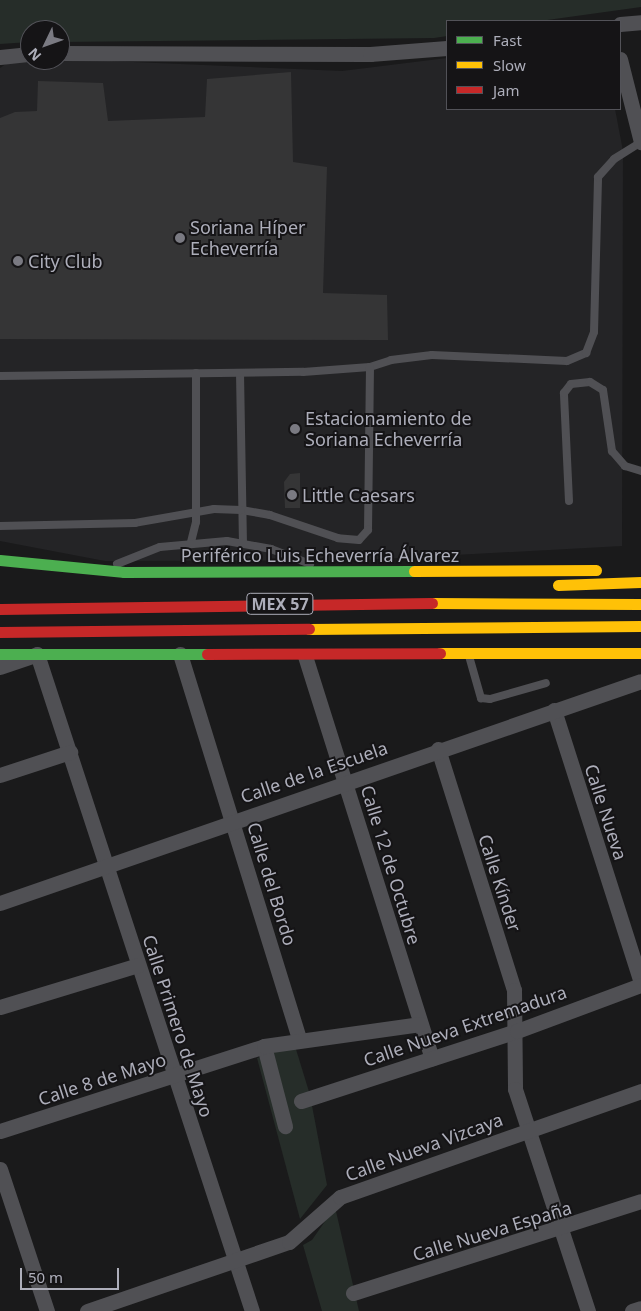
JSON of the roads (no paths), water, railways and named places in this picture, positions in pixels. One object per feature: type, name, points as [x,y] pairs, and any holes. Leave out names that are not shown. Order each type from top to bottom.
[{"type":"main road","name":"Periférico Luis Echeverría Álvarez","points":[[0,560],[102,571],[641,570]]},
{"type":"main road","points":[[540,586],[641,582]]},
{"type":"main road","points":[[425,604],[446,590]]},
{"type":"main road","name":"MEX 57","points":[[0,609],[425,604],[641,604]]},
{"type":"main road","name":"MEX 57","points":[[0,632],[95,628],[641,626]]},
{"type":"main road","points":[[356,628],[373,640],[388,642],[641,643]]},
{"type":"main road","points":[[0,654],[469,656],[641,653]]},
{"type":"street","points":[[621,24],[641,22]]},
{"type":"street","points":[[70,53],[370,54],[446,48]]},
{"type":"street","points":[[0,57],[20,55]]},
{"type":"street","points":[[621,63],[641,142]]},
{"type":"street","points":[[0,668],[37,654]]},
{"type":"street","name":"Calle Primero de Mayo","points":[[37,654],[108,865],[138,965],[252,1311]]},
{"type":"street","name":"Calle del Bordo","points":[[180,654],[233,820],[299,1039]]},
{"type":"street","name":"Calle 12 de Octubre","points":[[305,656],[432,1058]]},
{"type":"street","name":"Calle de la Escuela","points":[[0,903],[345,781],[641,681]]},
{"type":"street","name":"Calle Nueva","points":[[554,710],[641,983]]},
{"type":"street","name":"Calle Kínder","points":[[438,749],[514,990],[517,1031],[513,1074],[527,1130],[588,1311]]},
{"type":"street","points":[[0,776],[70,752]]},
{"type":"street","points":[[0,1007],[138,965]]},
{"type":"street","name":"Calle Nueva Extremadura","points":[[301,1102],[517,1031],[641,983]]},
{"type":"street","name":"Calle 8 de Mayo","points":[[0,1131],[264,1046],[299,1039],[330,1039],[420,1024]]},
{"type":"street","points":[[264,1046],[285,1126]]},
{"type":"street","name":"Calle Nueva Vizcaya","points":[[87,1311],[235,1262],[299,1237],[340,1197],[641,1091]]},
{"type":"street","points":[[0,1169],[48,1311]]},
{"type":"street","name":"Calle Nueva España","points":[[354,1294],[561,1230],[641,1202]]},
{"type":"street","points":[[632,1311],[641,1308]]},
{"type":"lane","points":[[0,376],[240,373],[370,367],[391,360],[432,355],[567,361],[586,353],[594,332],[598,177],[614,159],[641,142]]},
{"type":"lane","points":[[0,526],[134,523],[196,512],[241,510],[270,515],[338,538],[359,540],[366,535],[370,367]]},
{"type":"lane","points":[[191,542],[196,512],[196,373]]},
{"type":"lane","points":[[240,373],[242,543]]},
{"type":"lane","points":[[569,501],[564,393],[570,384],[590,382],[603,390],[612,450],[625,466],[641,471]]},
{"type":"lane","points":[[102,571],[160,547],[191,542],[242,543],[271,549],[331,572]]},
{"type":"lane","points":[[469,656],[481,698],[490,699],[546,683]]},
{"type":"place","name":"Soriana Híper Echeverría","points":[[180,238]]},
{"type":"place","name":"City Club","points":[[18,261]]},
{"type":"place","name":"Estacionamiento de Soriana Echeverría","points":[[295,429]]},
{"type":"place","name":"Little Caesars","points":[[292,495]]}]
